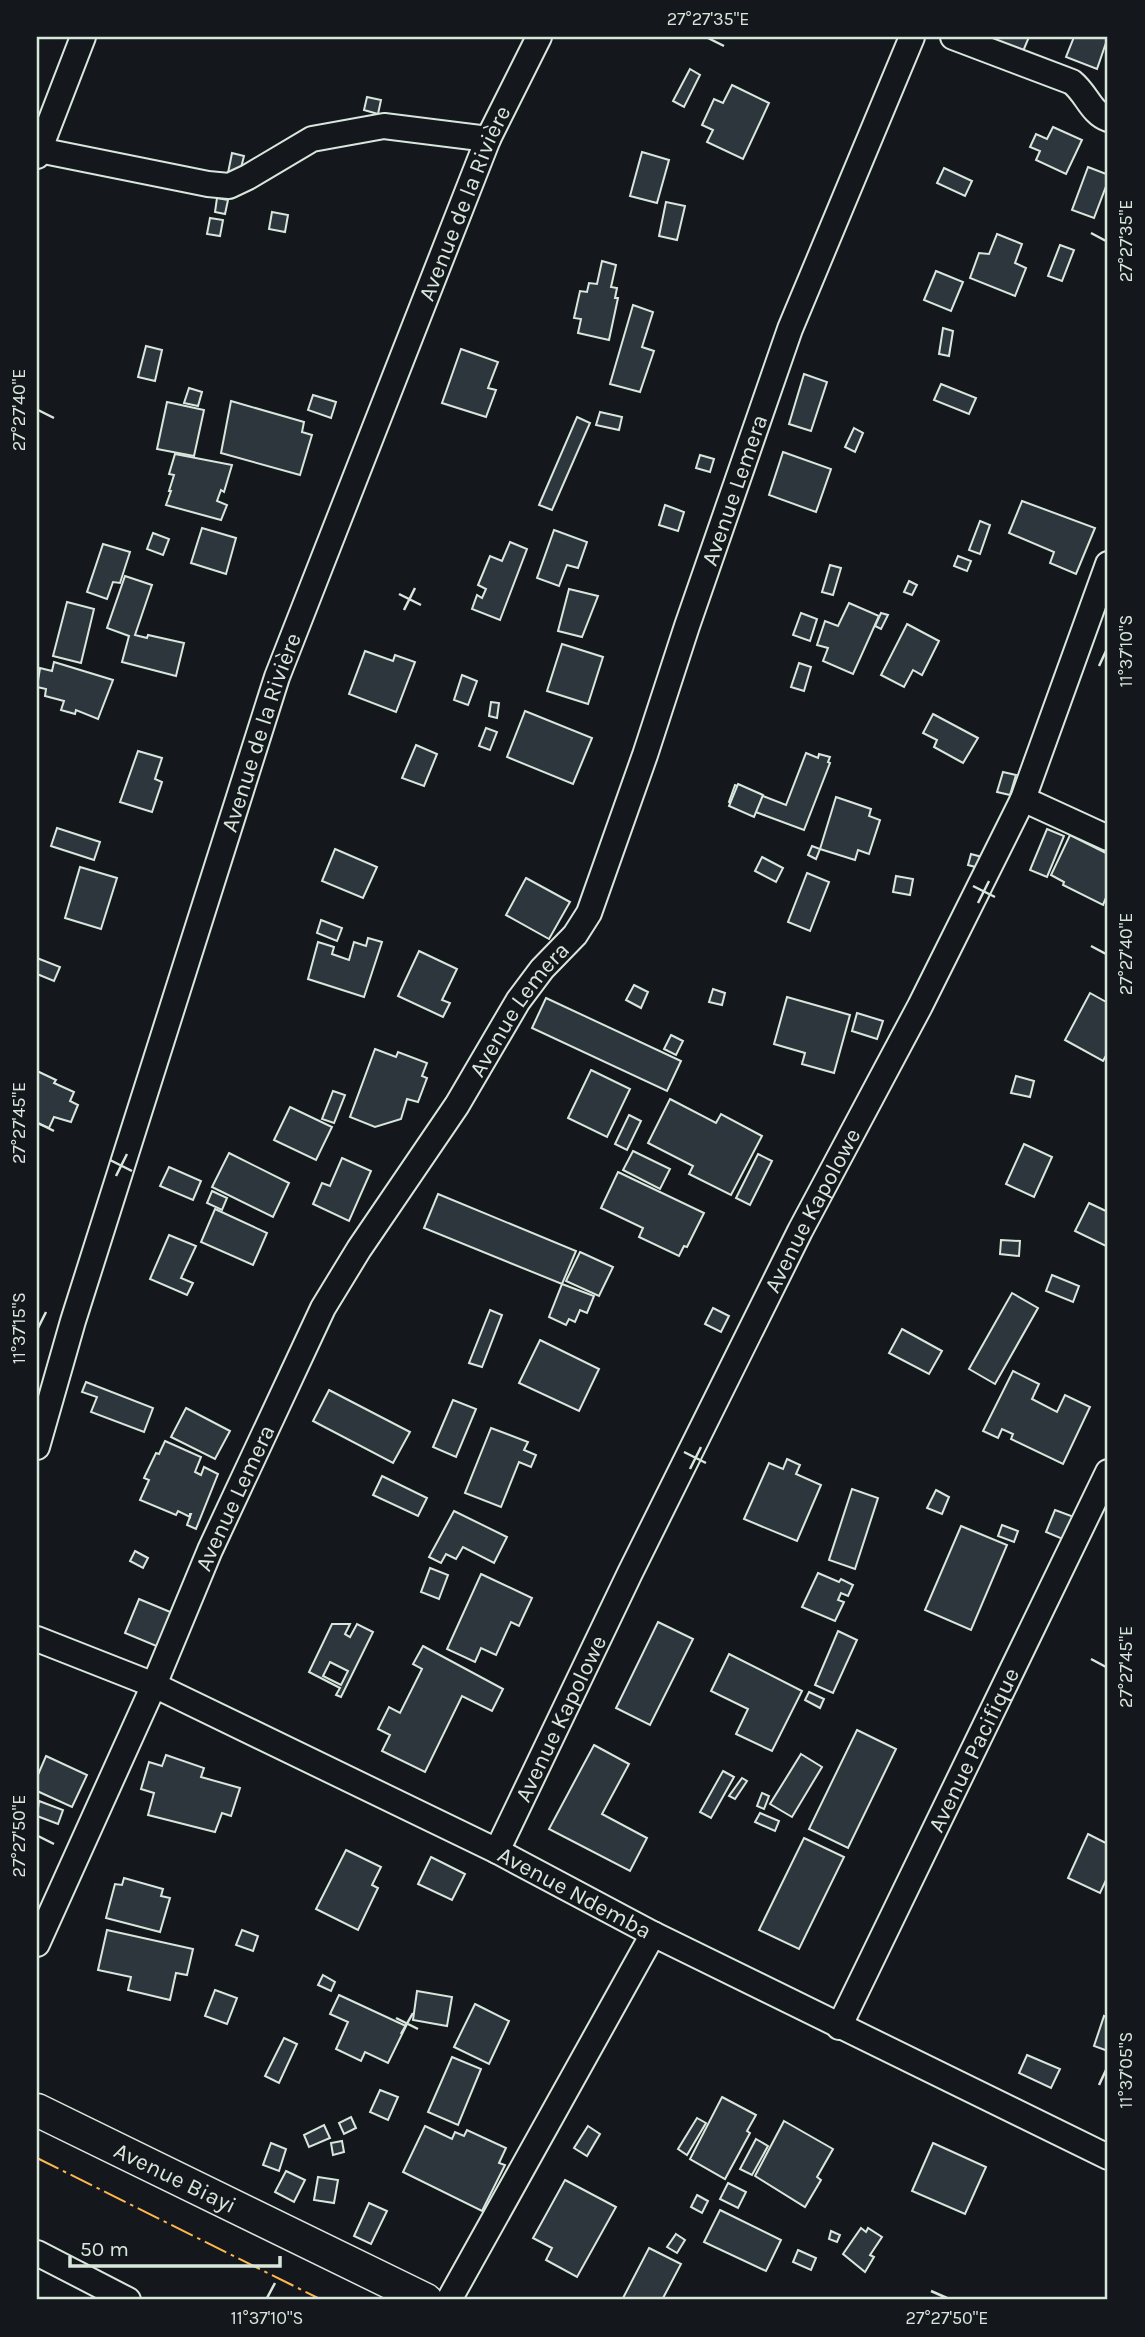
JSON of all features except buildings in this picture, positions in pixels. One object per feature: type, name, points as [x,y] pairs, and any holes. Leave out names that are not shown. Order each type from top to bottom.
[{"type":"street","points":[[83,37],[38,153],[229,186],[312,139],[384,126],[488,139]]},
{"type":"street","name":"Avenue de la Rivière","points":[[37,1447],[73,1321],[277,677],[488,139],[539,37]]},
{"type":"street","name":"Avenue Lemera","points":[[37,1944],[154,1685],[210,1550],[323,1308],[359,1249],[457,1105],[518,1001],[542,969],[575,935],[589,913],[790,329],[912,37]]},
{"type":"street","points":[[953,37],[1072,82],[1084,92],[1090,106],[1108,119]]},
{"type":"street","name":"Avenue Kapolowe","points":[[497,1851],[630,1573],[800,1231],[920,1006],[1023,799],[1108,564]]},
{"type":"street","points":[[1023,799],[1108,838]]},
{"type":"street","name":"Avenue Pacifique","points":[[839,2027],[1108,1472]]},
{"type":"street","name":"Avenue Ndemba","points":[[37,1639],[154,1685],[497,1851],[653,1934],[1108,2157]]},
{"type":"street","points":[[449,2300],[653,1934]]},
{"type":"street","name":"Avenue Biayi","points":[[37,2110],[426,2300]]},
{"type":"street","points":[[37,2253],[128,2300]]},
{"type":"power","points":[[37,2158],[322,2300]]}]
